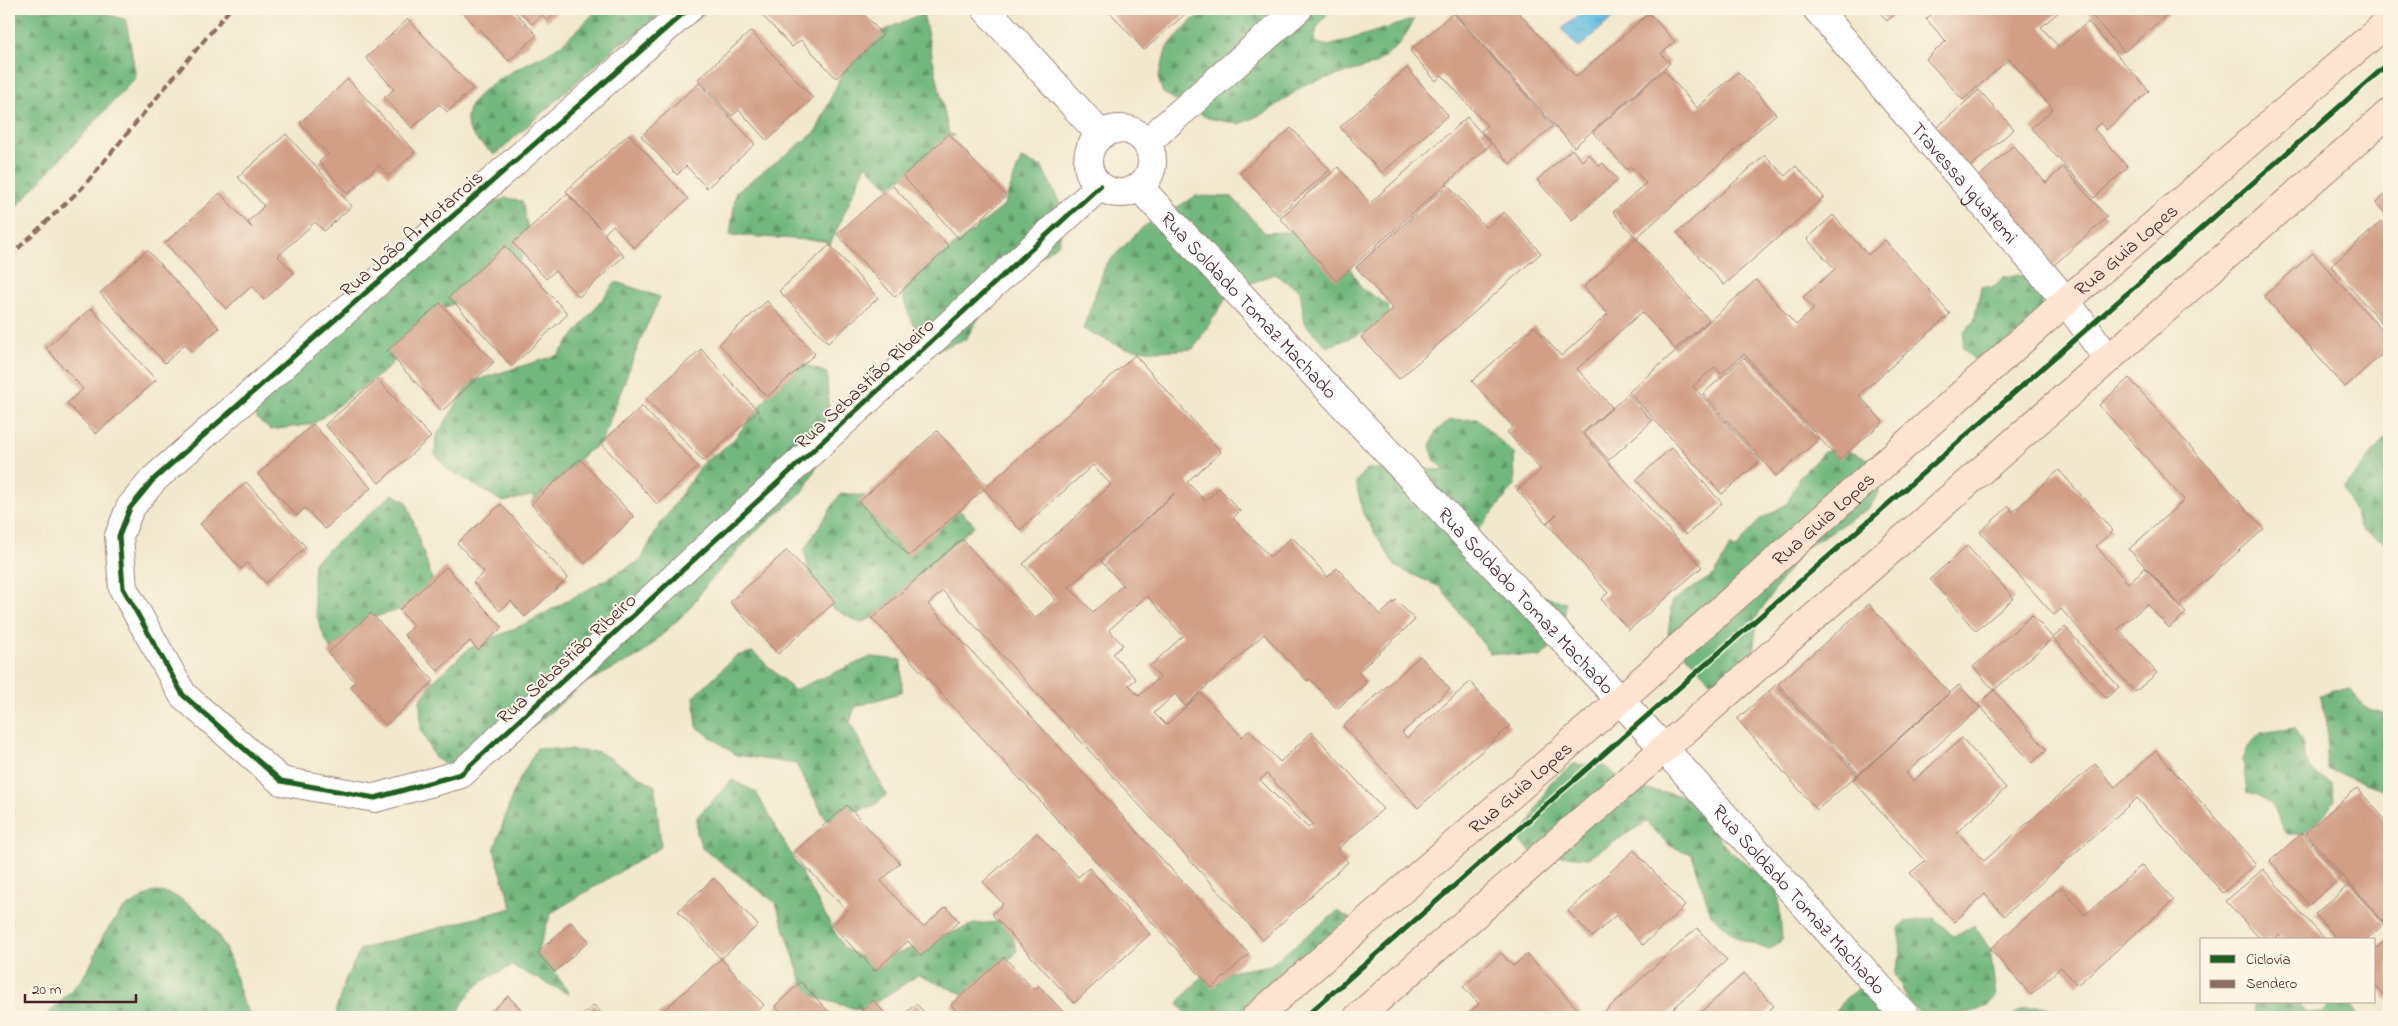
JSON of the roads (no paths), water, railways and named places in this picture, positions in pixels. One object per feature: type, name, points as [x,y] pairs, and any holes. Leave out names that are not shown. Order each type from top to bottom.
[{"type":"main road","name":"Rua Guia Lopes","points":[[1256,1017],[1620,700],[2066,301],[2389,20]]},
{"type":"main road","points":[[1358,1017],[2389,113]]},
{"type":"street","name":"Rua João A. Motarrois","points":[[154,480],[688,9]]},
{"type":"street","points":[[986,9],[1101,134]]},
{"type":"street","points":[[1147,142],[1298,9]]},
{"type":"street","name":"Travessa Iguatemi","points":[[1817,9],[2066,301],[2108,360]]},
{"type":"street","points":[[1117,129],[1134,131],[1147,142],[1153,158],[1151,175],[1140,188],[1124,194],[1107,192],[1094,181],[1087,165],[1090,148],[1101,134],[1117,129]]},
{"type":"street","name":"Rua Sebastião Ribeiro","points":[[154,480],[130,508],[119,536],[124,588],[183,695],[281,781],[375,798],[461,774],[1100,186]]},
{"type":"street","name":"Rua Soldado Tomaz Machado","points":[[1140,188],[1620,700],[1663,750],[1906,1017]]},
{"type":"water","points":[[1586,9],[1622,9],[1579,48],[1562,29]]}]
